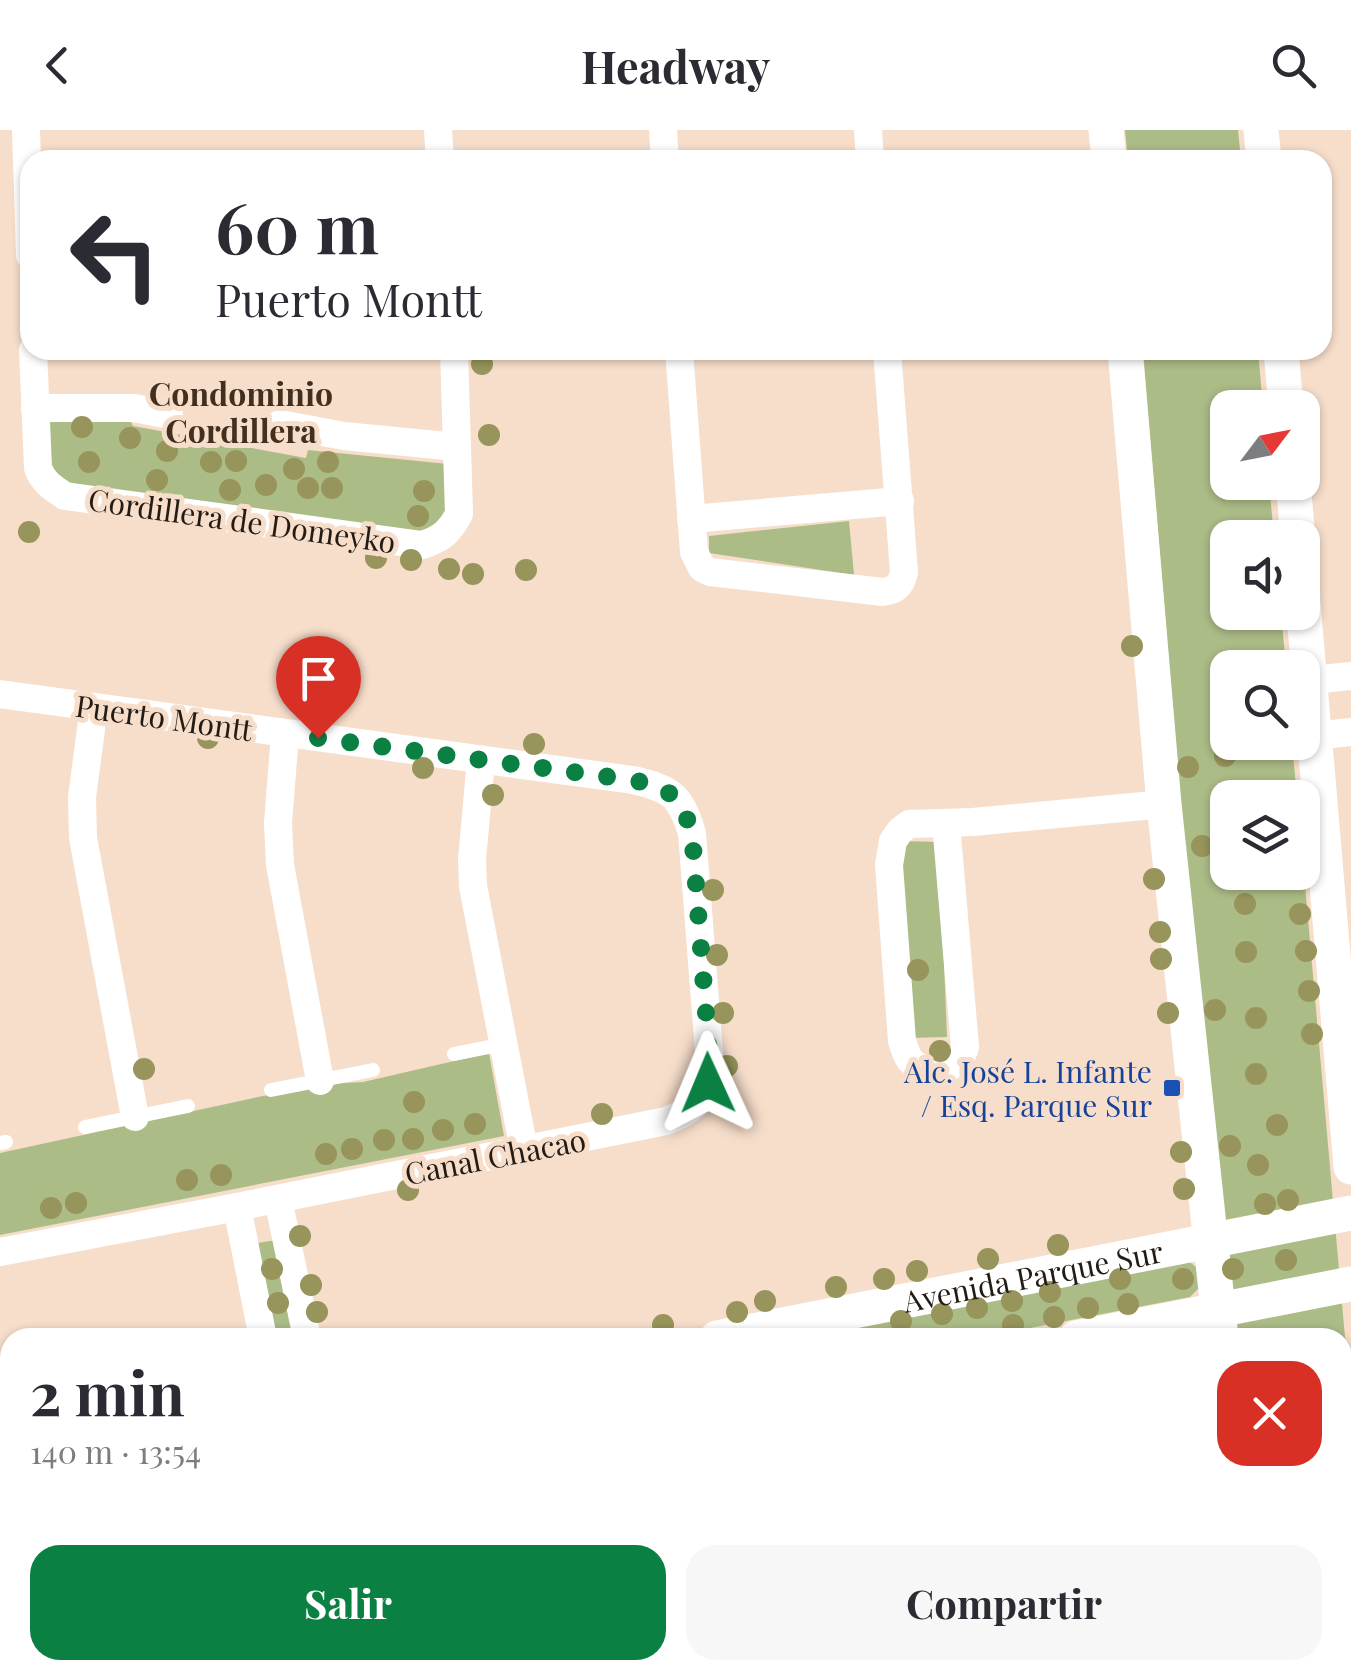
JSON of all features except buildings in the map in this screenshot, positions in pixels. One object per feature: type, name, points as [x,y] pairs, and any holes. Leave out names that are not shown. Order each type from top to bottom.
[{"type":"street","name":"Cordillera de Domeyko","points":[[33,360],[38,468],[41,478],[65,496],[422,545],[450,531],[459,514],[454,360]]},
{"type":"street","points":[[679,360],[691,519],[697,560],[702,568],[883,592],[902,583],[904,572],[888,360]]},
{"type":"street","points":[[1126,360],[1164,804],[1219,1324]]},
{"type":"street","points":[[1282,360],[1284,390]]},
{"type":"street","points":[[35,408],[134,408],[169,415]]},
{"type":"street","points":[[280,424],[344,436],[458,447]]},
{"type":"street","points":[[691,519],[900,501]]},
{"type":"street","points":[[1320,679],[1351,676]]},
{"type":"street","name":"Puerto Montt","points":[[0,694],[633,780],[659,788],[680,802],[692,833],[710,1065],[703,1094]]},
{"type":"street","points":[[94,707],[82,797],[83,838],[135,1117]]},
{"type":"street","points":[[1320,735],[1351,732]]},
{"type":"street","points":[[285,734],[278,824],[280,865],[320,1080]]},
{"type":"street","points":[[481,760],[473,886],[524,1150]]},
{"type":"street","points":[[1317,760],[1351,1166]]},
{"type":"street","points":[[946,823],[965,1046],[958,1062],[945,1069],[924,1069],[906,1055],[902,1041],[890,852],[900,831],[909,824],[1164,804]]},
{"type":"street","name":"Canal Chacao","points":[[0,1252],[666,1121],[680,1116],[703,1094]]},
{"type":"street","points":[[278,1199],[305,1328]]},
{"type":"street","points":[[238,1207],[261,1328]]},
{"type":"street","name":"Avenida Parque Sur","points":[[767,1328],[1351,1213]]},
{"type":"street","points":[[1178,1328],[1219,1324],[1351,1284]]},
{"type":"lane","points":[[454,1054],[504,1044]]},
{"type":"lane","points":[[271,1090],[373,1070]]},
{"type":"lane","points":[[86,1126],[188,1106]]},
{"type":"green space","points":[[1125,130],[1238,130],[1240,150],[1127,150]]},
{"type":"green space","points":[[1144,360],[1259,360],[1262,390],[1210,390],[1210,500],[1271,500],[1272,520],[1210,520],[1210,630],[1283,630],[1284,650],[1210,650],[1210,760],[1294,760],[1295,780],[1210,780],[1210,890],[1305,890],[1344,1328],[1224,1328]]},
{"type":"green space","points":[[46,416],[128,416],[133,426],[306,458],[308,450],[448,464],[449,511],[426,536],[71,490],[53,477]]},
{"type":"green space","points":[[849,521],[854,575],[709,553],[709,536]]},
{"type":"green space","points":[[901,841],[939,842],[947,1037],[909,1038]]},
{"type":"green space","points":[[489,1053],[504,1136],[0,1235],[0,1153],[258,1097],[363,1082]]},
{"type":"green space","points":[[277,1240],[293,1328],[273,1328],[257,1243]]},
{"type":"green space","points":[[1187,1260],[1196,1267],[1200,1287],[1190,1297],[1030,1328],[846,1328]]},
{"type":"place","name":"Alc. José L. Infante / Esq. Parque Sur","points":[[1172,1088]]},
{"type":"district","name":"Condominio Cordillera","points":[[241,410]]},
{"type":"route","points":[[318,738],[633,780],[659,788],[680,802],[692,833],[710,1065],[708,1083]]}]
